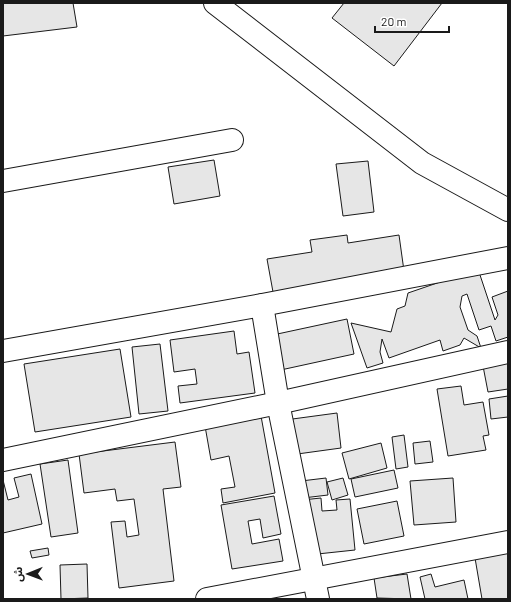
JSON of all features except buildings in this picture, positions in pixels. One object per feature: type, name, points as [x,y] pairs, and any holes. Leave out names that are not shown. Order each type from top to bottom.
[{"type":"street","points":[[215,3],[422,163],[508,210]]},
{"type":"street","points":[[3,181],[232,140]]},
{"type":"street","points":[[3,352],[508,258]]},
{"type":"street","points":[[262,305],[278,403],[317,589]]},
{"type":"street","points":[[3,460],[278,403],[508,352]]},
{"type":"street","points":[[207,599],[317,589],[508,542]]}]
